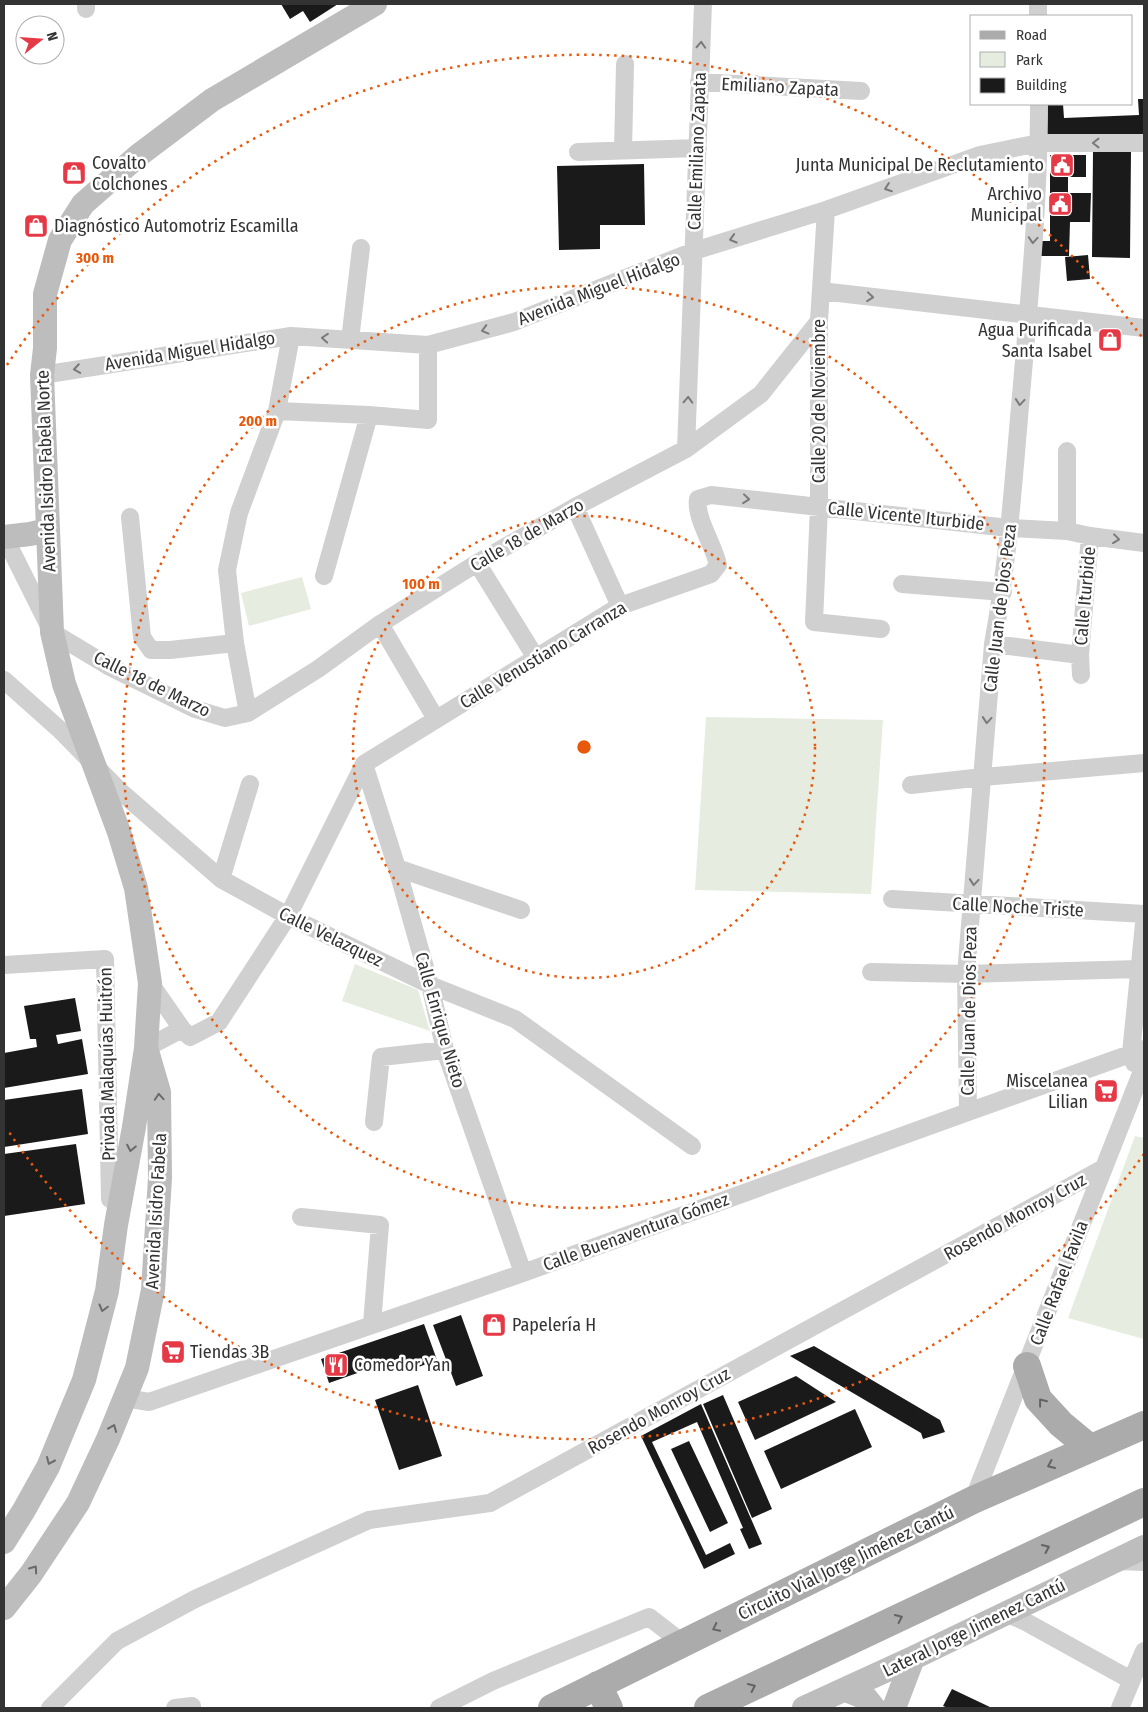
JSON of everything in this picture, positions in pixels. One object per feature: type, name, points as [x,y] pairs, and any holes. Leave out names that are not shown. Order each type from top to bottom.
[{"type":"main road","name":"Avenida Isidro Fabela Norte","points":[[94,764],[64,684],[52,632],[42,374],[45,348],[46,294],[60,240],[83,204],[139,155],[212,100],[375,4]]},
{"type":"main road","points":[[4,537],[47,530]]},
{"type":"main road","name":"Avenida Isidro Fabela","points":[[4,1542],[48,1467],[84,1380],[107,1291],[146,1048],[150,983],[136,888],[119,832],[94,764]]},
{"type":"main road","name":"Avenida Isidro Fabela","points":[[4,1608],[31,1574],[78,1504],[108,1439],[137,1368],[153,1290],[160,1178],[159,1092],[146,1048]]},
{"type":"main road","points":[[121,1199],[135,1196],[148,1200],[158,1210]]},
{"type":"main road","points":[[1026,1366],[1038,1400],[1061,1424],[1090,1448]]},
{"type":"main road","name":"Circuito Vial Jorge Jiménez Cantú","points":[[552,1708],[603,1697],[684,1644],[973,1500],[1144,1425]]},
{"type":"main road","points":[[708,1708],[1144,1502]]},
{"type":"main road","name":"Lateral Jorge Jimenez Cantú","points":[[804,1708],[846,1690],[1144,1547]]},
{"type":"main road","points":[[899,1706],[913,1658]]},
{"type":"main road","points":[[846,1690],[866,1698],[874,1708]]},
{"type":"street","name":"Calle Emiliano Zapata","points":[[686,449],[703,4]]},
{"type":"street","points":[[623,150],[626,64]]},
{"type":"street","name":"Emiliano Zapata","points":[[699,82],[861,92]]},
{"type":"street","name":"Calle Juan de Dios Peza","points":[[968,1112],[966,974],[993,644],[1003,592],[1028,314],[1039,143],[1039,105]]},
{"type":"street","name":"Avenida Miguel Hidalgo","points":[[42,374],[291,336],[428,345],[514,322],[694,251],[826,210],[980,155],[1039,143],[1144,143]]},
{"type":"street","points":[[578,152],[698,148]]},
{"type":"street","name":"Calle 20 de Noviembre","points":[[826,210],[819,321],[819,507],[814,622],[881,629]]},
{"type":"street","points":[[350,340],[361,248]]},
{"type":"street","points":[[821,291],[1144,328]]},
{"type":"street","name":"Calle 18 de Marzo","points":[[52,632],[110,667],[195,709],[225,718],[248,713],[318,669],[380,624],[477,563],[575,507],[686,449],[761,394],[819,321]]},
{"type":"street","points":[[248,713],[235,643],[228,570],[239,512],[277,411],[291,336]]},
{"type":"street","points":[[277,411],[370,415],[428,420],[428,345]]},
{"type":"street","points":[[324,576],[370,415]]},
{"type":"street","points":[[1066,451],[1067,531]]},
{"type":"street","name":"Calle Vicente Iturbide","points":[[698,499],[711,495],[1009,528],[1067,531],[1144,543]]},
{"type":"street","name":"Calle Venustiano Carranza","points":[[364,764],[620,606],[711,574],[718,565],[715,552],[697,508],[698,499]]},
{"type":"street","points":[[575,507],[620,606]]},
{"type":"street","points":[[130,517],[142,637],[151,650],[170,650],[235,643]]},
{"type":"street","name":"Calle Iturbide","points":[[1081,674],[1080,656],[1090,536]]},
{"type":"street","points":[[4,537],[52,632]]},
{"type":"street","points":[[477,563],[536,658]]},
{"type":"street","points":[[902,584],[1003,592]]},
{"type":"street","points":[[380,624],[436,719]]},
{"type":"street","name":"Calle Iturbide","points":[[993,644],[1080,656]]},
{"type":"street","name":"Calle Velazquez","points":[[4,680],[94,764],[121,792],[221,879],[288,916],[430,985],[515,1019],[692,1146]]},
{"type":"street","points":[[150,983],[182,1029],[190,1037],[219,1022],[288,916],[364,764]]},
{"type":"street","name":"Calle Enrique Nieto","points":[[364,764],[397,868],[430,985],[445,1050],[523,1273]]},
{"type":"street","points":[[911,786],[982,777],[1144,764]]},
{"type":"street","points":[[221,879],[250,784]]},
{"type":"street","points":[[397,868],[521,910]]},
{"type":"street","name":"Calle Noche Triste","points":[[892,899],[1144,914]]},
{"type":"street","points":[[1142,1072],[1138,1051],[1139,969],[1144,924]]},
{"type":"street","name":"Privada Malaquías Huitrón","points":[[4,965],[105,959],[110,1199],[121,1199]]},
{"type":"street","points":[[871,972],[966,974],[1139,969]]},
{"type":"street","points":[[146,1048],[182,1029]]},
{"type":"street","points":[[374,1122],[380,1057],[445,1050]]},
{"type":"street","name":"Calle Buenaventura Gómez","points":[[125,1398],[149,1402],[523,1273],[1138,1051]]},
{"type":"street","name":"Calle Rafael Favila","points":[[973,1500],[1142,1072]]},
{"type":"street","name":"Rosendo Monroy Cruz","points":[[60,1706],[117,1641],[195,1599],[369,1520],[490,1503],[1104,1168]]},
{"type":"street","points":[[301,1217],[380,1226],[372,1324]]},
{"type":"street","points":[[1113,1561],[1144,1562]]},
{"type":"street","points":[[1005,1613],[1026,1622],[1131,1680]]},
{"type":"street","points":[[439,1708],[493,1682],[649,1617],[684,1644]]},
{"type":"street","points":[[1120,1708],[1144,1651]]},
{"type":"green space","points":[[302,577],[311,609],[249,626],[241,593]]},
{"type":"green space","points":[[706,717],[883,720],[871,894],[695,890]]},
{"type":"green space","points":[[355,964],[418,990],[430,1031],[342,1001]]},
{"type":"green space","points":[[1135,1136],[1144,1138],[1144,1339],[1068,1318]]},
{"type":"building","points":[[281,4],[338,4],[310,22],[303,11],[290,19]]},
{"type":"building","points":[[1138,99],[1144,99],[1144,136],[1046,139],[1045,105],[1063,105],[1064,118],[1139,115]]},
{"type":"building","points":[[1093,152],[1131,152],[1130,258],[1092,257]]},
{"type":"building","points":[[1050,155],[1086,155],[1086,177],[1068,177],[1068,193],[1091,193],[1090,222],[1070,222],[1069,256],[1037,256],[1038,241],[1050,241]]},
{"type":"building","points":[[644,164],[645,225],[600,225],[600,249],[559,250],[557,166]]},
{"type":"building","points":[[1088,255],[1090,279],[1067,281],[1065,257]]},
{"type":"building","points":[[75,998],[81,1031],[56,1035],[58,1044],[82,1039],[88,1074],[4,1088],[4,1053],[37,1047],[36,1039],[30,1039],[24,1006]]},
{"type":"building","points":[[82,1089],[88,1134],[4,1147],[4,1100]]},
{"type":"building","points":[[76,1144],[85,1204],[4,1216],[4,1154]]},
{"type":"building","points":[[461,1315],[483,1376],[456,1386],[433,1325]]},
{"type":"building","points":[[424,1324],[437,1360],[408,1371],[403,1357],[329,1383],[321,1359]]},
{"type":"building","points":[[814,1346],[940,1420],[945,1432],[923,1439],[921,1433],[790,1356]]},
{"type":"building","points":[[796,1376],[836,1402],[755,1440],[738,1402]]},
{"type":"building","points":[[418,1385],[442,1456],[399,1470],[375,1400]]},
{"type":"building","points":[[723,1395],[772,1509],[752,1518],[703,1404]]},
{"type":"building","points":[[701,1404],[762,1544],[749,1549],[740,1529],[743,1528],[697,1422],[652,1442],[706,1555],[730,1543],[735,1554],[704,1569],[641,1436]]},
{"type":"building","points":[[855,1409],[872,1447],[781,1489],[764,1451]]},
{"type":"building","points":[[689,1441],[728,1523],[710,1532],[671,1449]]},
{"type":"building","points":[[952,1689],[992,1708],[948,1708],[943,1706]]},
{"type":"place","name":"Junta Municipal De Reclutamiento","points":[[1062,165]]},
{"type":"place","name":"Covalto Colchones","points":[[74,173]]},
{"type":"place","name":"Archivo Municipal","points":[[1060,204]]},
{"type":"place","name":"Diagnóstico Automotriz Escamilla","points":[[36,226]]},
{"type":"place","name":"Agua Purificada Santa Isabel","points":[[1110,340]]},
{"type":"place","name":"Miscelanea Lilian","points":[[1106,1091]]},
{"type":"place","name":"Papelería H","points":[[494,1325]]},
{"type":"place","name":"Tiendas 3B","points":[[173,1352]]},
{"type":"place","name":"Comedor Yan","points":[[336,1365]]}]
